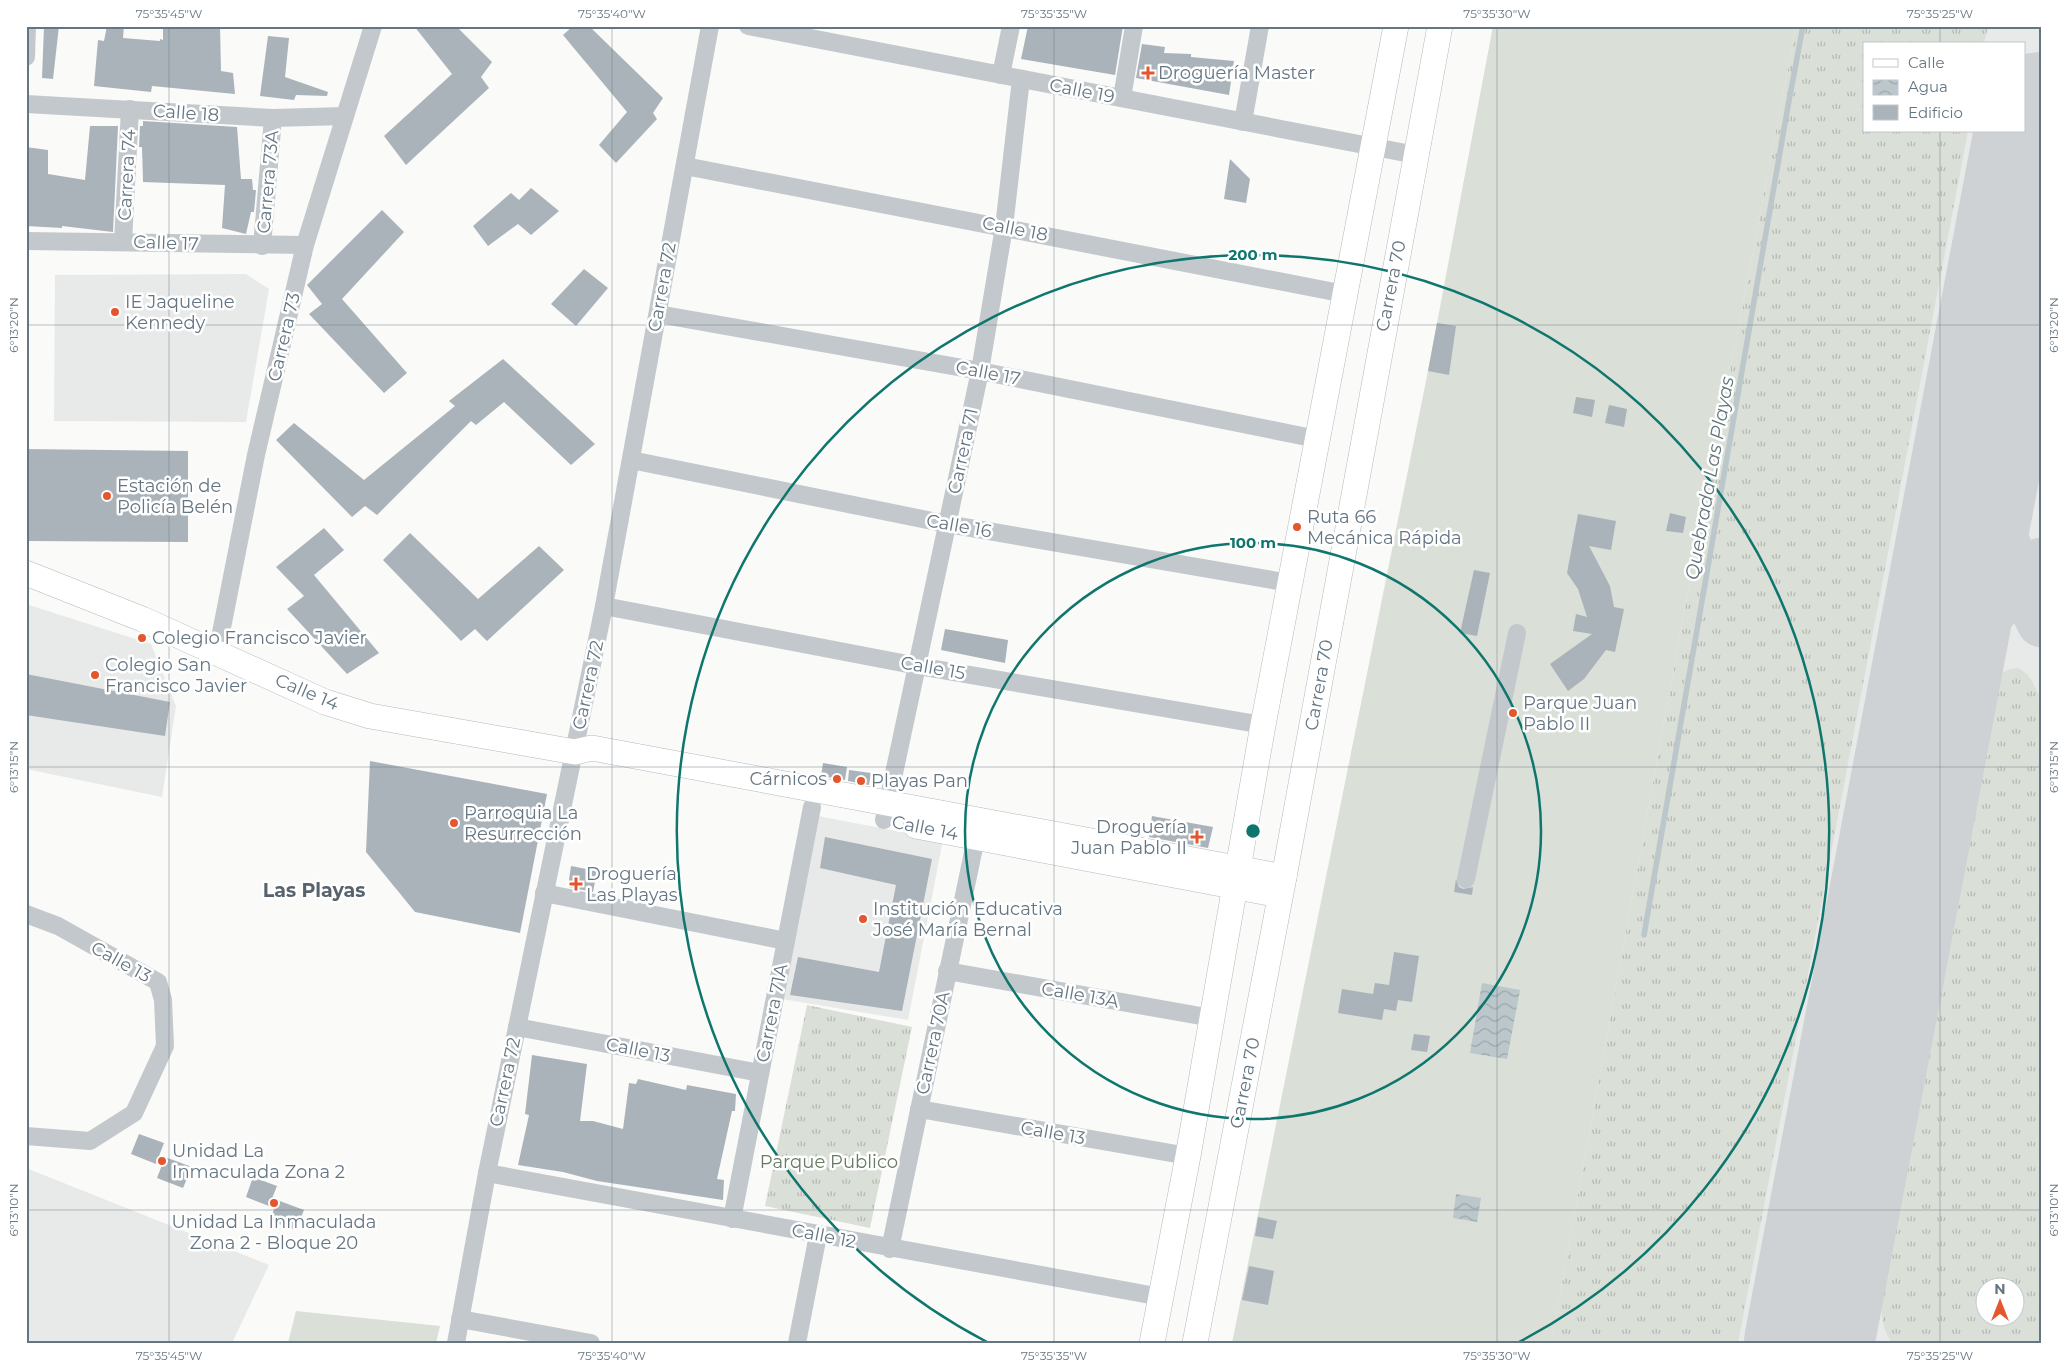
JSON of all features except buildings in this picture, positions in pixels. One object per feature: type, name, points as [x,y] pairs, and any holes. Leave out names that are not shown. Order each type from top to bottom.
[{"type":"main road","points":[[1152,1343],[1188,1156],[1263,725],[1396,26]]},
{"type":"main road","name":"Carrera 70","points":[[1195,1343],[1282,886],[1440,26]]},
{"type":"main road","name":"Calle 14","points":[[26,573],[142,619],[325,702],[370,716],[575,752],[592,748],[886,812],[1282,886]]},
{"type":"main road","name":"Calle 14","points":[[575,752],[589,765],[812,807],[886,812],[976,838],[1236,878]]},
{"type":"street","name":"Carrera 73","points":[[217,653],[256,455],[305,245],[373,26]]},
{"type":"street","name":"Carrera 72","points":[[456,1343],[487,1173],[604,606],[710,26]]},
{"type":"street","name":"Calle 19","points":[[748,26],[1416,155]]},
{"type":"street","points":[[1001,75],[1012,26]]},
{"type":"street","points":[[1122,98],[1134,26]]},
{"type":"street","points":[[1243,122],[1260,26]]},
{"type":"street","points":[[26,57],[27,28]]},
{"type":"street","name":"Carrera 71","points":[[886,812],[980,371],[1004,227],[1021,79]]},
{"type":"street","name":"Calle 18","points":[[26,104],[273,118],[345,116]]},
{"type":"street","name":"Carrera 74","points":[[123,242],[130,109]]},
{"type":"street","name":"Carrera 73A","points":[[262,246],[273,118]]},
{"type":"street","name":"Calle 18","points":[[684,166],[1345,294]]},
{"type":"street","name":"Calle 17","points":[[26,241],[262,246],[305,245]]},
{"type":"street","name":"Calle 17","points":[[658,314],[980,371],[1317,439]]},
{"type":"street","name":"Calle 16","points":[[631,460],[947,524],[1290,583]]},
{"type":"street","name":"Calle 15","points":[[604,606],[918,666],[1263,725]]},
{"type":"street","points":[[1466,879],[1517,633]]},
{"type":"street","name":"Carrera 71A","points":[[732,1219],[812,807]]},
{"type":"street","name":"Carrera 70A","points":[[890,1249],[976,838]]},
{"type":"street","points":[[544,893],[786,941]]},
{"type":"street","name":"Calle 13","points":[[26,914],[58,926],[158,982],[162,1000],[165,1046],[134,1113],[90,1141],[26,1136]]},
{"type":"street","name":"Calle 13A","points":[[947,971],[1212,1018]]},
{"type":"street","name":"Calle 13","points":[[517,1027],[760,1073]]},
{"type":"street","name":"Calle 13","points":[[919,1109],[1188,1156]]},
{"type":"street","name":"Calle 12","points":[[487,1173],[890,1249],[1161,1297]]},
{"type":"street","points":[[797,1343],[818,1235]]},
{"type":"street","points":[[460,1319],[591,1343]]},
{"type":"shaded area","points":[[1796,26],[2042,26],[2042,1343],[1551,1343],[1684,613]]},
{"type":"shaded area","points":[[246,274],[269,289],[246,422],[54,421],[55,275]]},
{"type":"shaded area","name":"Colegio San Francisco Javier","points":[[26,604],[151,644],[176,706],[162,797],[26,769]]},
{"type":"shaded area","name":"Institución Educativa José María Bernal","points":[[818,816],[943,840],[908,1020],[782,999]]},
{"type":"shaded area","points":[[26,1168],[269,1265],[232,1343],[26,1343]]},
{"type":"green space","name":"Parque Juan Pablo II","points":[[1493,26],[1796,26],[1684,613],[1551,1343],[1232,1343],[1427,376]]},
{"type":"green space","points":[[1796,26],[1988,26],[1984,42],[1863,42],[1863,132],[1968,132],[1738,1343],[1551,1343],[1684,613]]},
{"type":"green space","points":[[2017,668],[2026,673],[2042,702],[2042,1342],[1892,1343],[1883,1322],[1881,1299],[1998,679],[2008,670]]},
{"type":"green space","name":"Parque Publico","points":[[807,1005],[912,1027],[870,1228],[765,1206]]},
{"type":"green space","points":[[296,1311],[440,1326],[436,1343],[288,1343]]},
{"type":"water","points":[[1482,983],[1520,990],[1507,1059],[1470,1053]]},
{"type":"water","points":[[1456,1194],[1481,1198],[1477,1222],[1453,1218]]},
{"type":"waterway","name":"Quebrada Las Playas","points":[[1644,935],[1803,26]]},
{"type":"taxiway","points":[[1978,453],[1979,480],[1982,496],[2042,622]]},
{"type":"taxiway","points":[[1936,676],[1946,660],[1971,630],[2042,563]]},
{"type":"taxiway","points":[[1816,1306],[1814,1330],[1817,1343]]},
{"type":"runway","points":[[1809,1343],[2042,117]]},
{"type":"place","name":"Droguería Master","points":[[1148,73]]},
{"type":"place","name":"IE Jaqueline Kennedy","points":[[115,312]]},
{"type":"place","name":"Estación de Policía Belén","points":[[107,496]]},
{"type":"place","name":"Ruta 66 Mecánica Rápida","points":[[1297,527]]},
{"type":"place","name":"Colegio Francisco Javier","points":[[142,638]]},
{"type":"place","name":"Colegio San Francisco Javier","points":[[95,675]]},
{"type":"place","name":"Parque Juan Pablo II","points":[[1513,713]]},
{"type":"place","name":"Cárnicos","points":[[837,779]]},
{"type":"place","name":"Playas Pan","points":[[861,781]]},
{"type":"place","name":"Parroquia La Resurrección","points":[[454,823]]},
{"type":"place","name":"Droguería Juan Pablo II","points":[[1197,837]]},
{"type":"place","name":"Droguería Las Playas","points":[[576,884]]},
{"type":"place","name":"Institución Educativa José María Bernal","points":[[863,919]]},
{"type":"place","name":"Unidad La Inmaculada Zona 2","points":[[162,1161]]},
{"type":"place","name":"Unidad La Inmaculada Zona 2 - Bloque 20","points":[[274,1203]]},
{"type":"district","name":"Las Playas","points":[[314,890]]}]
